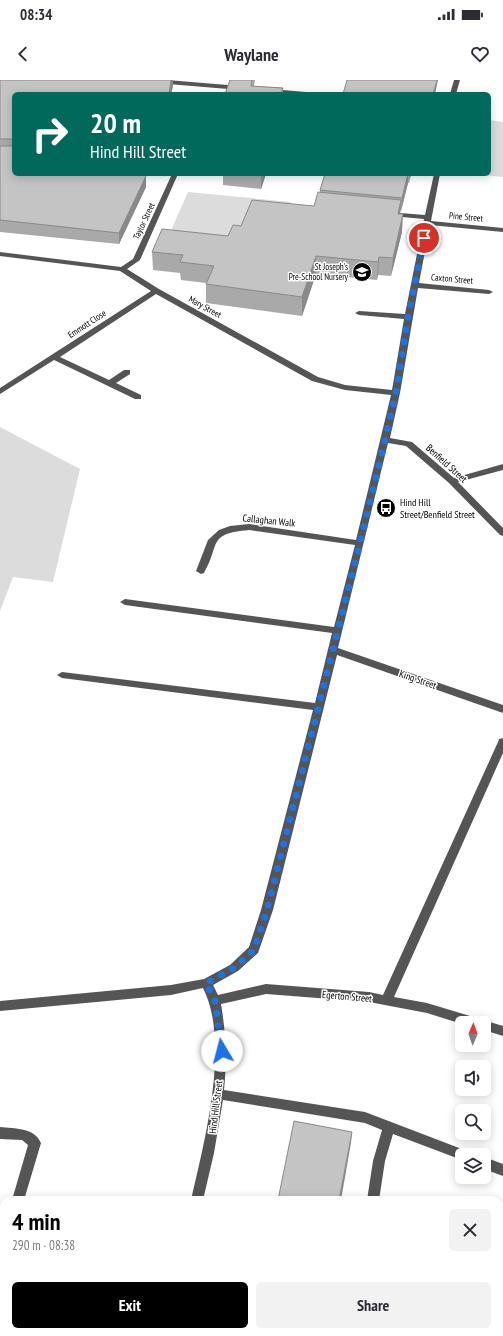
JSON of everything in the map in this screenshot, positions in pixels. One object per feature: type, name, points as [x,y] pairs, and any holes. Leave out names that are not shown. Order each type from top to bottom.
[{"type":"street","points":[[144,80],[244,89]]},
{"type":"street","points":[[454,92],[456,80]]},
{"type":"street","points":[[259,90],[282,92]]},
{"type":"street","name":"Taylor Street","points":[[122,269],[136,260],[174,176]]},
{"type":"street","points":[[0,1006],[171,990],[206,983],[234,968],[254,950],[267,910],[334,650],[385,440],[396,393],[408,317],[437,176]]},
{"type":"street","name":"Pine Street","points":[[380,213],[503,230]]},
{"type":"street","name":"Mary Street","points":[[0,254],[122,269],[156,291],[320,382],[344,388],[396,393]]},
{"type":"street","name":"Caxton Street","points":[[414,285],[489,292]]},
{"type":"street","name":"Emmott Close","points":[[0,392],[156,291]]},
{"type":"street","points":[[358,313],[408,317]]},
{"type":"street","points":[[54,356],[138,397]]},
{"type":"street","points":[[110,384],[127,372]]},
{"type":"street","name":"Benfield Street","points":[[385,440],[409,444],[452,481],[503,533]]},
{"type":"street","points":[[452,481],[503,466]]},
{"type":"street","name":"Callaghan Walk","points":[[201,571],[211,542],[222,532],[230,529],[249,527],[360,543]]},
{"type":"street","points":[[125,602],[338,630]]},
{"type":"street","name":"King Street","points":[[334,650],[503,709]]},
{"type":"street","points":[[62,675],[319,707]]},
{"type":"street","points":[[387,1000],[503,742]]},
{"type":"street","name":"Hind Hill Street","points":[[198,1196],[211,1143],[222,1051],[215,1001],[206,983]]},
{"type":"street","name":"Egerton Street","points":[[215,1001],[266,989],[369,997],[427,1008],[455,1016]]},
{"type":"street","points":[[491,1027],[503,1031]]},
{"type":"street","points":[[217,1094],[365,1118],[455,1152]]},
{"type":"street","points":[[373,1196],[379,1161],[389,1127]]},
{"type":"street","points":[[0,1133],[25,1135],[35,1143],[19,1196]]},
{"type":"street","points":[[491,1166],[503,1170]]},
{"type":"shaded area","points":[[491,120],[503,122],[503,177],[491,176]]},
{"type":"shaded area","points":[[188,192],[291,202],[289,208],[237,242],[169,235]]},
{"type":"shaded area","points":[[0,427],[80,469],[53,582],[13,577],[0,611]]},
{"type":"building","points":[[0,80],[171,80],[169,92],[12,92],[12,139],[0,139]]},
{"type":"building","points":[[230,80],[252,80],[251,86],[283,88],[282,92],[226,92]]},
{"type":"building","points":[[347,80],[437,80],[434,92],[344,92]]},
{"type":"building","points":[[0,146],[12,146],[12,176],[146,176],[119,233],[0,220]]},
{"type":"building","points":[[324,176],[408,176],[402,198],[320,190]]},
{"type":"building","points":[[318,192],[401,200],[398,214],[403,214],[393,258],[379,257],[378,262],[316,256],[302,297],[206,284],[214,266],[180,262],[183,255],[152,252],[162,229],[228,236],[233,225],[241,226],[252,200],[314,206]]},
{"type":"building","points":[[294,1121],[352,1132],[340,1196],[279,1196]]},
{"type":"place","name":"St Joseph's Pre-School Nursery","points":[[362,272]]},
{"type":"place","name":"Hind Hill Street/Benfield Street","points":[[386,508]]},
{"type":"route","points":[[222,1051],[215,1001],[206,983],[234,968],[254,950],[267,910],[360,543],[396,393],[408,317],[424,238]]}]
